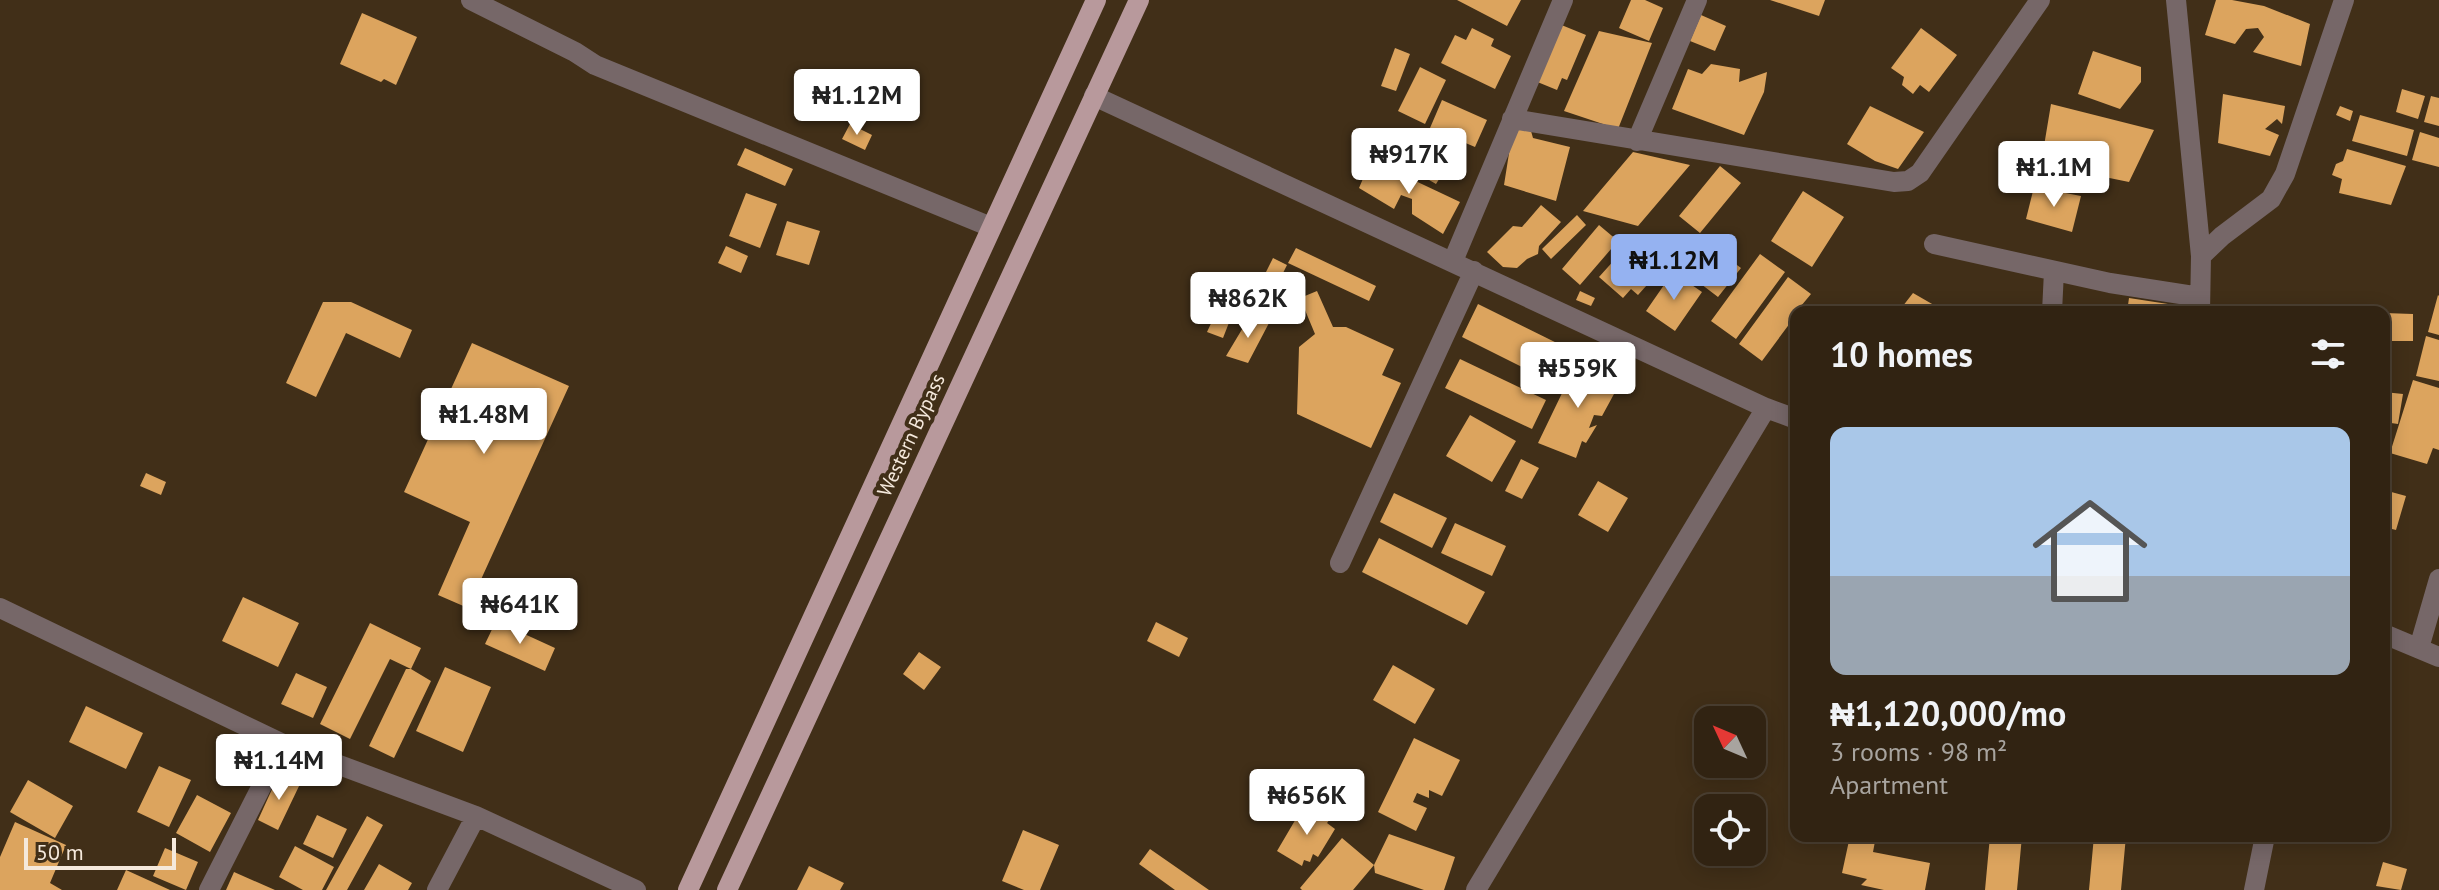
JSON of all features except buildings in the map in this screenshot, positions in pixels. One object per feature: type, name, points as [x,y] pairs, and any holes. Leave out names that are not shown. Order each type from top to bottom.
[{"type":"main road","name":"Western Bypass","points":[[688,890],[1096,0]]},
{"type":"main road","name":"Western Bypass","points":[[727,890],[1139,0]]},
{"type":"street","points":[[471,0],[595,65],[991,227]]},
{"type":"street","points":[[1453,261],[1563,0]]},
{"type":"street","points":[[1637,141],[1697,0]]},
{"type":"street","points":[[1512,119],[1894,182],[1908,181],[1920,173],[2040,0]]},
{"type":"street","points":[[1934,244],[2200,304],[2201,256],[2176,0]]},
{"type":"street","points":[[2201,256],[2271,199],[2285,174],[2344,0]]},
{"type":"street","points":[[1094,96],[1790,417]]},
{"type":"street","points":[[1340,563],[1474,271]]},
{"type":"street","points":[[2052,306],[2054,271]]},
{"type":"street","points":[[1476,890],[1766,408]]},
{"type":"street","points":[[2419,648],[2439,579]]},
{"type":"street","points":[[0,608],[283,744],[476,816],[636,890]]},
{"type":"street","points":[[2390,636],[2439,657]]},
{"type":"street","points":[[209,890],[283,744]]},
{"type":"street","points":[[437,890],[476,816]]},
{"type":"street","points":[[2254,890],[2264,842]]}]
